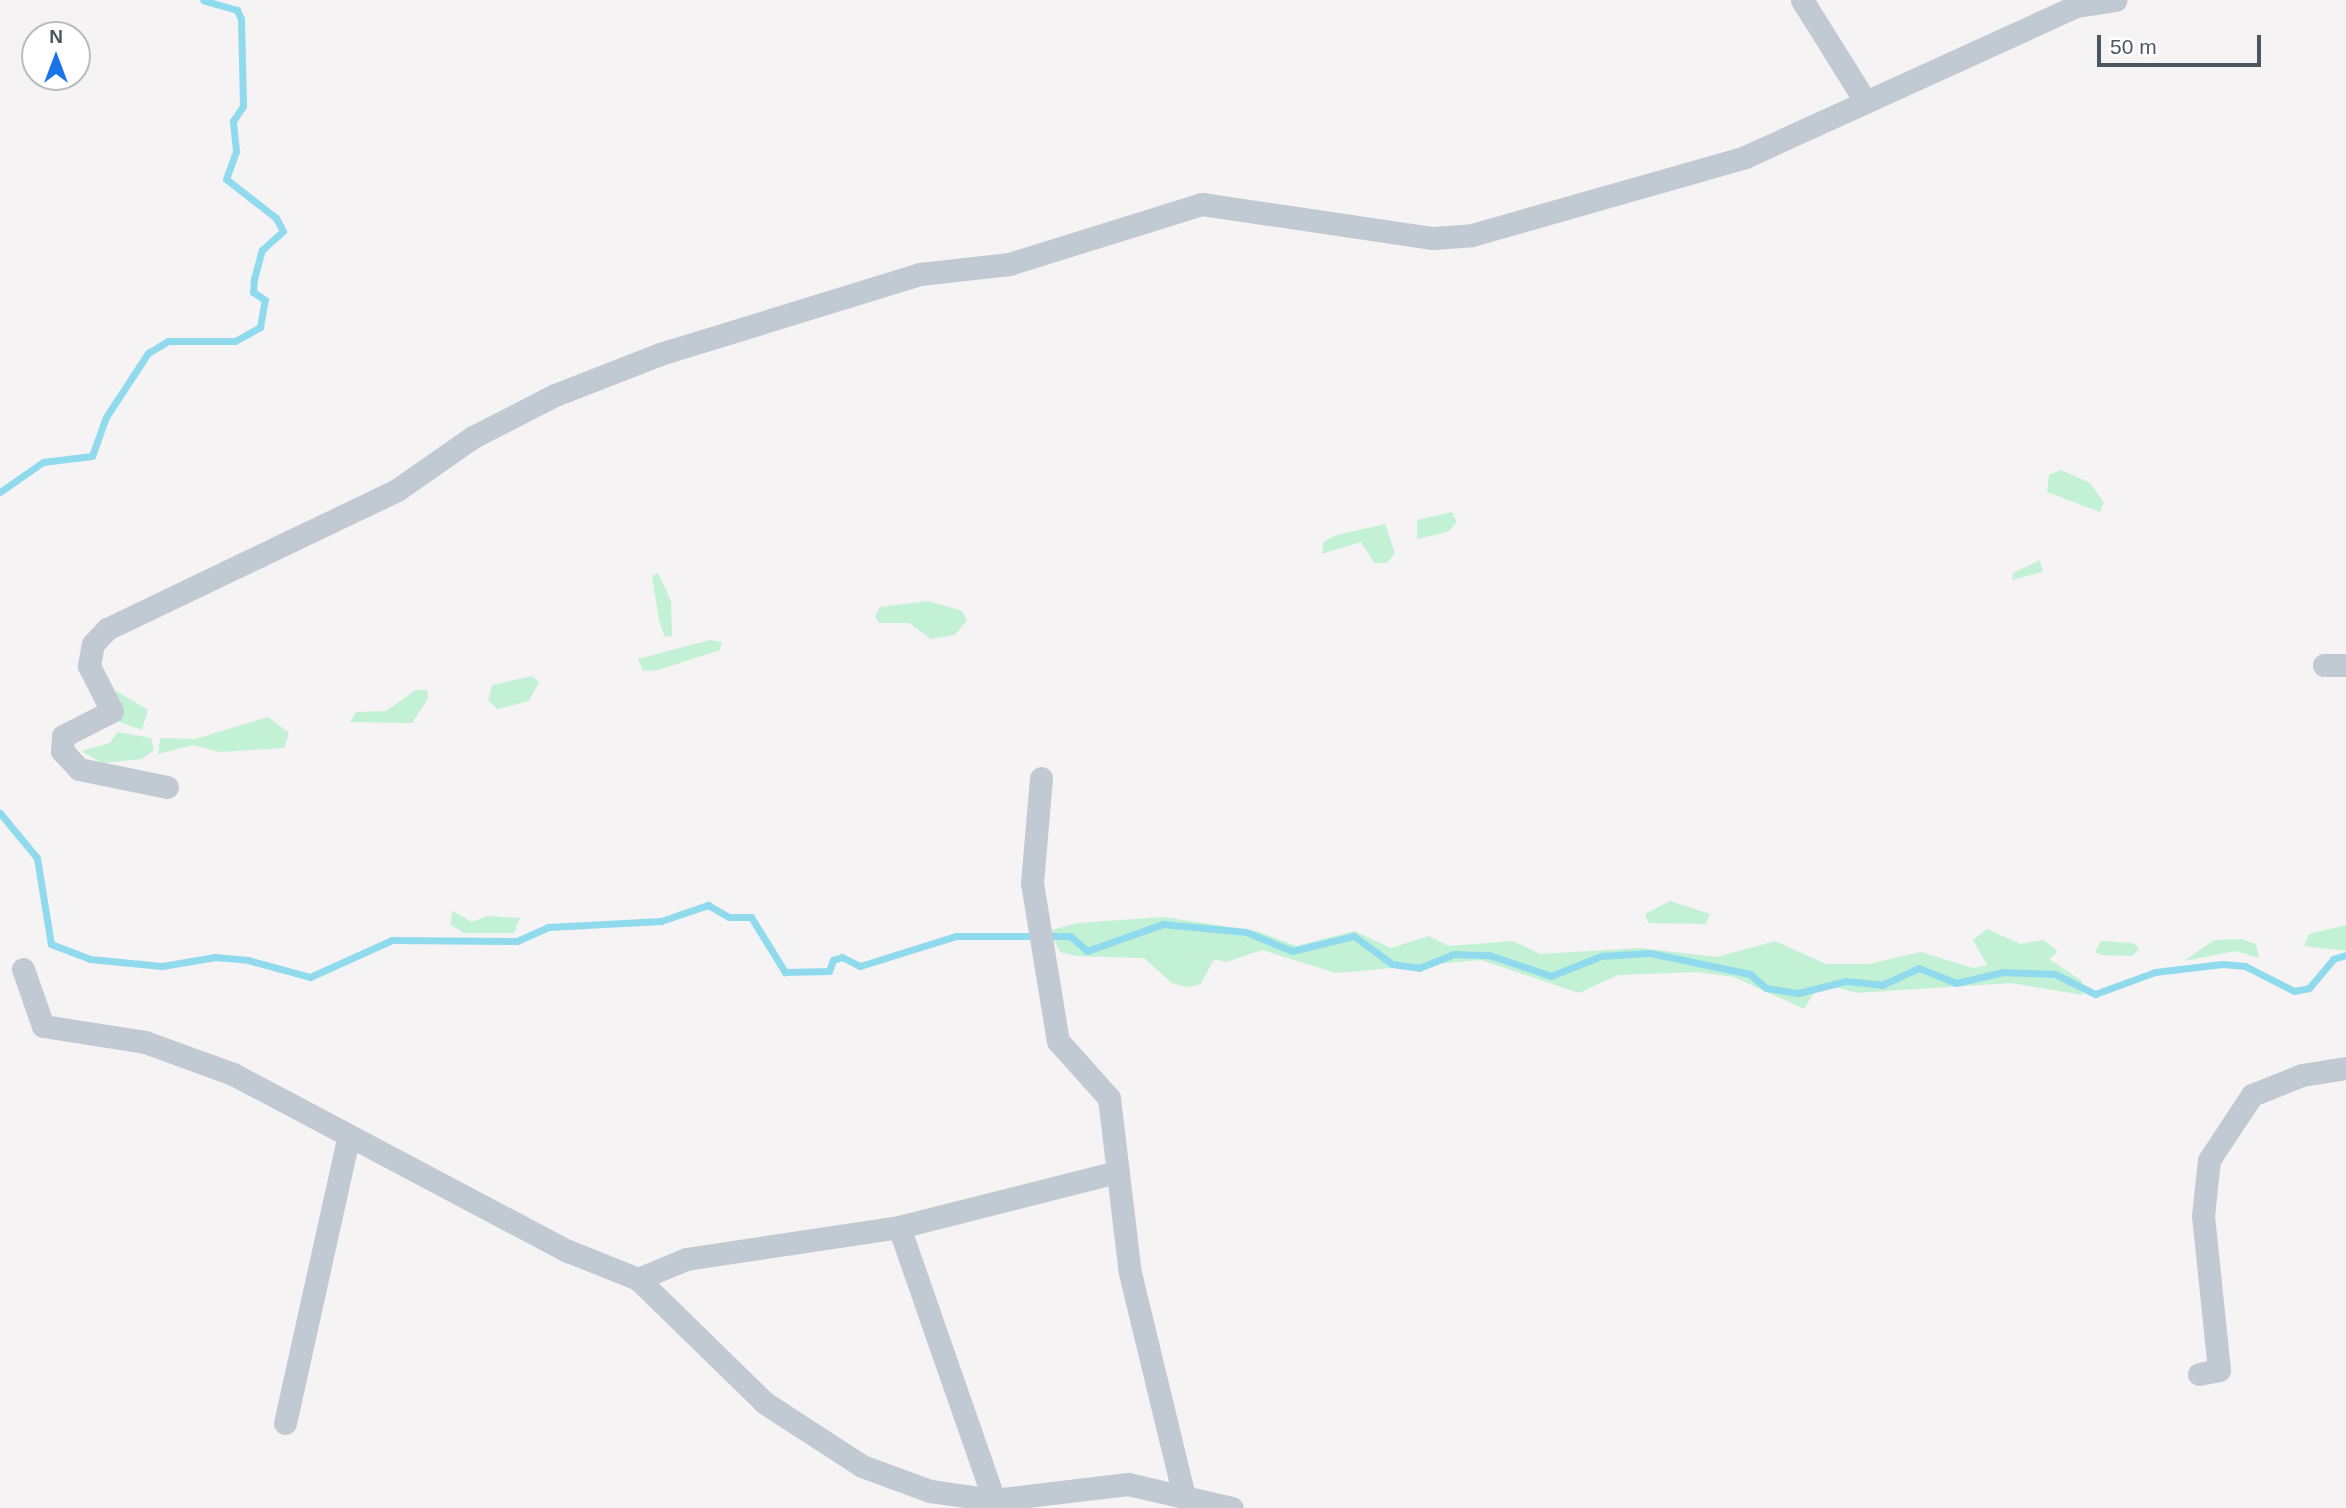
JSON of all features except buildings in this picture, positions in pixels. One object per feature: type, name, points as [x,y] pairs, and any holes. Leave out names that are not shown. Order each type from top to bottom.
[{"type":"street","points":[[1802,0],[1865,101]]},
{"type":"street","points":[[167,787],[79,769],[62,751],[63,736],[112,711],[89,666],[93,644],[107,629],[397,490],[473,437],[555,395],[660,354],[920,274],[1009,264],[1202,204],[1433,238],[1472,235],[1745,157],[2075,3],[2116,0]]},
{"type":"street","points":[[1041,778],[1035,903],[1058,1041],[1109,1098],[1130,1273],[1184,1497]]},
{"type":"street","points":[[23,969],[43,1026],[145,1042],[233,1074],[348,1139],[568,1251],[638,1279],[667,1301],[734,1376],[809,1435],[862,1466],[930,1491],[994,1500],[1128,1484],[1232,1508]]},
{"type":"street","points":[[2199,1374],[2219,1370],[2203,1216],[2209,1160],[2252,1096],[2302,1075],[2346,1068]]},
{"type":"street","points":[[285,1423],[348,1139]]},
{"type":"street","points":[[638,1279],[686,1259],[899,1227],[1116,1172]]},
{"type":"street","points":[[899,1227],[994,1500]]},
{"type":"green space","points":[[2061,470],[2090,483],[2104,503],[2100,512],[2047,492],[2049,475]]},
{"type":"green space","points":[[1452,512],[1457,522],[1448,532],[1417,539],[1417,520]]},
{"type":"green space","points":[[1385,524],[1395,553],[1387,563],[1374,563],[1361,542],[1322,554],[1323,542],[1337,535]]},
{"type":"green space","points":[[2040,560],[2043,572],[2012,580],[2013,573]]},
{"type":"green space","points":[[658,573],[671,601],[672,636],[665,637],[659,620],[652,576]]},
{"type":"green space","points":[[928,601],[962,611],[967,620],[955,635],[931,639],[909,623],[879,623],[875,616],[880,607]]},
{"type":"green space","points":[[710,640],[722,642],[720,650],[658,670],[643,671],[638,659]]},
{"type":"green space","points":[[532,676],[539,682],[529,701],[497,709],[488,700],[492,685]]},
{"type":"green space","points":[[416,690],[427,690],[428,699],[412,723],[350,722],[356,712],[386,711]]},
{"type":"green space","points":[[116,691],[148,710],[142,730],[112,719]]},
{"type":"green space","points":[[268,717],[289,733],[284,748],[220,752],[193,745],[158,754],[160,738],[195,739]]},
{"type":"green space","points":[[117,732],[151,738],[154,750],[142,759],[102,763],[81,751],[110,743]]},
{"type":"green space","points":[[1670,901],[1710,914],[1706,924],[1648,923],[1645,914]]},
{"type":"green space","points":[[452,911],[472,922],[487,916],[520,918],[514,933],[464,933],[451,925]]},
{"type":"green space","points":[[1164,917],[1257,931],[1296,946],[1354,931],[1391,948],[1429,936],[1449,946],[1513,941],[1540,954],[1640,948],[1717,957],[1775,941],[1826,964],[1869,964],[1921,952],[1973,968],[1987,965],[1973,940],[1987,929],[2020,944],[2043,940],[2058,952],[2049,959],[2082,981],[2083,995],[2011,983],[1856,993],[1833,986],[1815,991],[1804,1009],[1734,977],[1697,972],[1618,975],[1579,993],[1481,960],[1336,973],[1262,950],[1227,962],[1214,959],[1201,984],[1187,987],[1172,983],[1144,958],[1076,956],[1060,952],[1053,938],[1052,930],[1077,923]]},
{"type":"green space","points":[[2346,925],[2346,951],[2304,946],[2309,934]]},
{"type":"green space","points":[[2242,939],[2256,944],[2259,958],[2235,951],[2184,961],[2214,940]]},
{"type":"green space","points":[[2101,941],[2133,943],[2139,949],[2132,956],[2102,955],[2095,952]]},
{"type":"waterway","points":[[0,492],[43,462],[92,456],[106,417],[148,353],[168,341],[235,341],[260,327],[265,300],[253,292],[254,279],[262,250],[283,231],[276,218],[226,179],[236,151],[233,121],[243,106],[241,19],[237,10],[203,0]]},
{"type":"waterway","points":[[0,813],[37,858],[51,944],[90,959],[162,966],[215,957],[248,960],[310,977],[392,940],[517,941],[549,927],[661,921],[708,905],[729,917],[751,917],[785,972],[829,971],[833,960],[842,957],[860,966],[956,936],[1070,936],[1087,951],[1163,924],[1246,932],[1292,951],[1354,936],[1392,964],[1419,968],[1453,954],[1489,955],[1551,976],[1601,956],[1650,953],[1750,974],[1766,988],[1798,993],[1846,981],[1882,985],[1919,968],[1956,983],[2003,972],[2055,974],[2095,994],[2155,972],[2223,964],[2245,966],[2294,991],[2309,988],[2333,959],[2346,955]]}]
